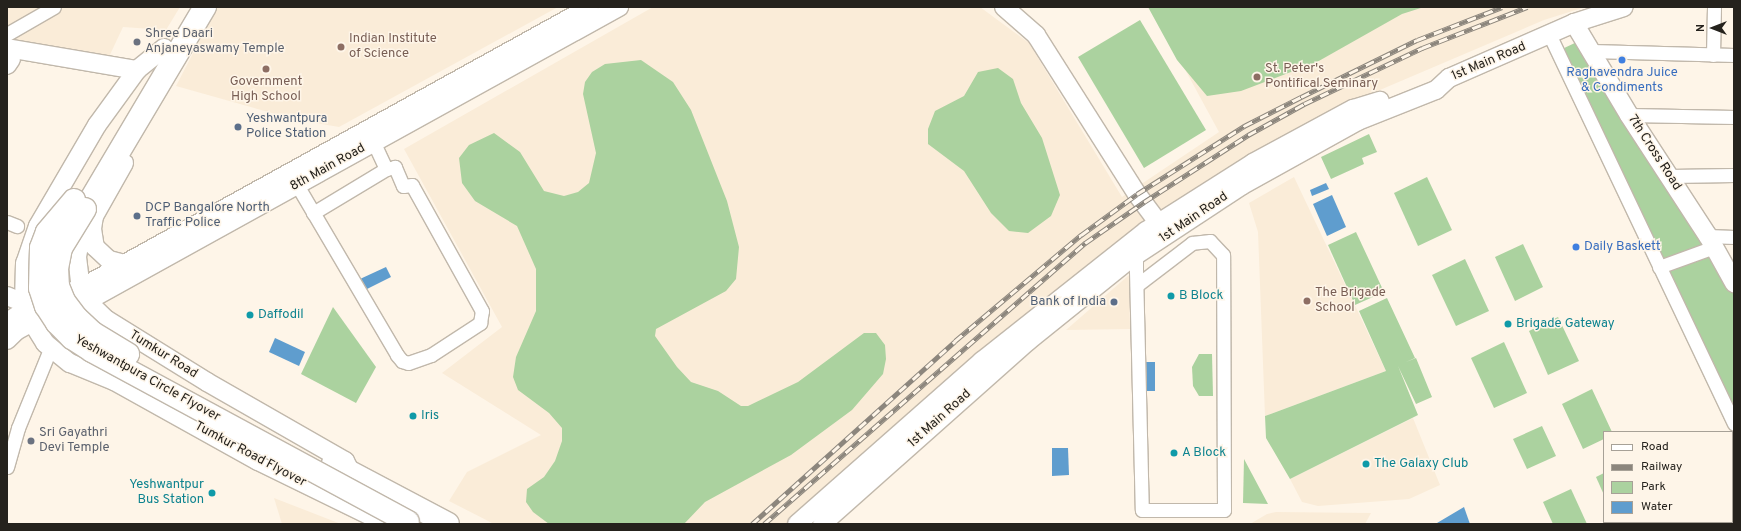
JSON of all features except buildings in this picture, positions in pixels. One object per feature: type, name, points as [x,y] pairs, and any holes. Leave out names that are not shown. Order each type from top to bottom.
[{"type":"highway","name":"Yeshwantpura Circle Flyover","points":[[189,7],[164,48],[85,208],[47,232],[41,248],[40,288],[46,306],[57,323],[72,338],[92,351],[397,523]]},
{"type":"highway","name":"Yeshwantpura Circle Flyover","points":[[205,7],[60,248],[57,268],[58,286],[64,302],[77,318],[114,346],[342,468]]},
{"type":"highway","name":"Tumkur Road","points":[[342,468],[448,524]]},
{"type":"main road","name":"8th Main Road","points":[[9,320],[28,312],[84,295],[261,197],[590,7]]},
{"type":"main road","name":"8th Main Road","points":[[84,295],[125,264],[261,197],[297,185],[620,7]]},
{"type":"main road","points":[[1004,7],[1036,35],[1137,194],[1169,229]]},
{"type":"main road","name":"1st Main Road","points":[[822,524],[1017,351],[1253,163],[1353,109],[1441,80],[1550,36],[1574,23],[1624,7]]},
{"type":"main road","name":"7th Cross Road","points":[[1574,23],[1629,115],[1711,241],[1734,283]]},
{"type":"main road","points":[[7,340],[16,331],[28,312],[26,260],[38,226],[97,125],[133,75],[164,48]]},
{"type":"main road","points":[[8,57],[133,75]]},
{"type":"main road","name":"1st Main Road","points":[[797,524],[982,361],[1094,270],[1358,121],[1436,90],[1441,80]]},
{"type":"main road","points":[[84,295],[77,257],[84,232],[85,208]]},
{"type":"main road","points":[[85,208],[92,229],[94,247],[109,260],[125,264]]},
{"type":"main road","points":[[47,212],[84,232]]},
{"type":"main road","name":"Tumkur Road","points":[[84,295],[114,324],[345,461],[342,468]]},
{"type":"main road","points":[[7,296],[28,312],[50,349]]},
{"type":"main road","name":"Tumkur Road Flyover","points":[[50,349],[70,363],[114,381],[258,461],[397,523]]},
{"type":"street","points":[[7,34],[54,7]]},
{"type":"street","points":[[1713,55],[1714,7]]},
{"type":"street","points":[[1550,36],[1734,424]]},
{"type":"street","points":[[1592,51],[1734,55]]},
{"type":"street","points":[[1629,115],[1734,117]]},
{"type":"street","points":[[374,143],[386,169]]},
{"type":"street","points":[[297,185],[313,213],[397,355],[402,361],[408,363],[430,356],[480,323],[482,311],[412,185],[403,186],[395,167],[386,169],[313,213]]},
{"type":"street","points":[[1670,176],[1734,175]]},
{"type":"street","points":[[1169,229],[1192,243]]},
{"type":"street","points":[[1659,267],[1711,241],[1733,235]]},
{"type":"street","points":[[1136,255],[1142,510],[1224,510],[1223,254],[1210,241],[1192,243],[1137,285]]},
{"type":"street","points":[[7,467],[18,428],[50,349]]},
{"type":"shaded area","points":[[7,7],[180,7],[166,30],[123,27],[107,61],[7,44]]},
{"type":"shaded area","name":"Indian Institute of Science","points":[[217,7],[558,7],[339,127],[293,119],[176,86]]},
{"type":"shaded area","points":[[653,7],[980,7],[1029,43],[1122,197],[1219,132],[1151,7],[1585,7],[1544,20],[1347,104],[1238,170],[802,524],[494,524],[449,501],[467,472],[541,435],[442,373],[502,327],[404,149]]},
{"type":"shaded area","name":"The Brigade School","points":[[1294,177],[1386,371],[1265,416],[1258,232],[1249,203]]},
{"type":"shaded area","name":"Bank of India","points":[[1129,275],[1130,329],[1066,330]]},
{"type":"shaded area","name":"The Galaxy Club","points":[[1413,418],[1440,485],[1409,499],[1318,506],[1302,502],[1290,479]]},
{"type":"shaded area","points":[[274,498],[341,524],[282,524]]},
{"type":"shaded area","points":[[1276,512],[1371,513],[1365,524],[1250,524],[1267,514]]},
{"type":"green space","name":"St. Peter's Pontifical Seminary","points":[[1148,7],[1424,7],[1402,14],[1317,62],[1241,91],[1207,96],[1177,60]]},
{"type":"green space","points":[[1140,20],[1206,130],[1144,168],[1078,57]]},
{"type":"green space","points":[[1579,41],[1663,172],[1734,293],[1734,412],[1560,50]]},
{"type":"green space","points":[[641,60],[673,82],[691,110],[727,201],[739,247],[736,279],[726,291],[656,329],[655,336],[677,367],[691,382],[718,391],[741,406],[748,406],[798,382],[864,333],[876,333],[885,345],[886,359],[883,374],[852,410],[791,455],[705,502],[684,524],[549,524],[533,512],[526,502],[527,489],[544,477],[555,461],[562,441],[562,428],[549,413],[518,390],[513,377],[516,357],[536,311],[536,269],[517,226],[475,201],[462,183],[459,158],[469,145],[494,133],[520,152],[544,191],[564,196],[578,192],[589,183],[596,153],[583,94],[585,82],[592,72],[605,64]]},
{"type":"green space","points":[[998,68],[1013,79],[1021,103],[1042,138],[1060,195],[1051,216],[1028,233],[1009,231],[991,213],[964,171],[928,144],[928,129],[935,111],[964,96],[978,72]]},
{"type":"green space","points":[[1369,134],[1377,152],[1362,158],[1364,164],[1331,179],[1321,157]]},
{"type":"green space","points":[[1427,177],[1452,230],[1418,246],[1394,193]]},
{"type":"green space","points":[[1356,232],[1384,292],[1355,305],[1328,245]]},
{"type":"green space","points":[[1523,244],[1543,287],[1515,301],[1495,257]]},
{"type":"green space","points":[[1465,259],[1489,311],[1456,326],[1432,275]]},
{"type":"green space","points":[[1387,298],[1415,358],[1406,362],[1416,358],[1432,397],[1416,404],[1398,366],[1418,415],[1290,479],[1266,438],[1265,416],[1386,371],[1359,311]]},
{"type":"green space","points":[[333,307],[376,367],[356,403],[301,374]]},
{"type":"green space","points":[[1558,317],[1579,361],[1548,375],[1529,331]]},
{"type":"green space","points":[[1504,342],[1527,393],[1494,408],[1471,358]]},
{"type":"green space","points":[[1199,354],[1212,354],[1213,396],[1199,396],[1193,386],[1192,367]]},
{"type":"green space","points":[[1592,389],[1612,431],[1603,431],[1603,439],[1583,449],[1562,404]]},
{"type":"green space","points":[[1542,426],[1556,456],[1527,469],[1513,439]]},
{"type":"green space","points":[[1244,459],[1268,504],[1243,503]]},
{"type":"green space","points":[[1603,474],[1603,493],[1596,477]]},
{"type":"green space","points":[[1571,489],[1587,524],[1553,524],[1543,502]]},
{"type":"water","points":[[1326,183],[1329,189],[1312,196],[1310,190]]},
{"type":"water","points":[[1332,195],[1346,227],[1327,236],[1313,204]]},
{"type":"water","points":[[386,267],[391,277],[365,290],[360,279]]},
{"type":"water","points":[[275,338],[305,352],[299,366],[269,352]]},
{"type":"water","points":[[1142,362],[1155,362],[1155,391],[1142,391]]},
{"type":"water","points":[[1052,448],[1068,448],[1069,475],[1052,476]]},
{"type":"water","points":[[1464,507],[1470,524],[1436,524],[1437,523]]},
{"type":"railway","points":[[752,524],[955,341],[1081,235],[1137,194],[1244,126],[1417,40],[1502,7]]},
{"type":"railway","points":[[764,524],[1085,243],[1144,202],[1248,135],[1304,104],[1422,48],[1527,7]]},
{"type":"place","name":"Shree Daari Anjaneyaswamy Temple","points":[[137,42]]},
{"type":"place","name":"Indian Institute of Science","points":[[341,47]]},
{"type":"place","name":"Raghavendra Juice & Condiments","points":[[1622,60]]},
{"type":"place","name":"Government High School","points":[[266,69]]},
{"type":"place","name":"St. Peter's Pontifical Seminary","points":[[1257,77]]},
{"type":"place","name":"Yeshwantpura Police Station","points":[[238,127]]},
{"type":"place","name":"DCP Bangalore North Traffic Police","points":[[137,216]]},
{"type":"place","name":"Daily Baskett","points":[[1576,247]]},
{"type":"place","name":"B Block","points":[[1171,296]]},
{"type":"place","name":"The Brigade School","points":[[1307,301]]},
{"type":"place","name":"Bank of India","points":[[1114,302]]},
{"type":"place","name":"Daffodil","points":[[250,315]]},
{"type":"place","name":"Brigade Gateway","points":[[1508,324]]},
{"type":"place","name":"Iris","points":[[413,416]]},
{"type":"place","name":"Sri Gayathri Devi Temple","points":[[31,441]]},
{"type":"place","name":"A Block","points":[[1174,453]]},
{"type":"place","name":"The Galaxy Club","points":[[1366,464]]},
{"type":"place","name":"Yeshwantpur Bus Station","points":[[212,493]]}]
